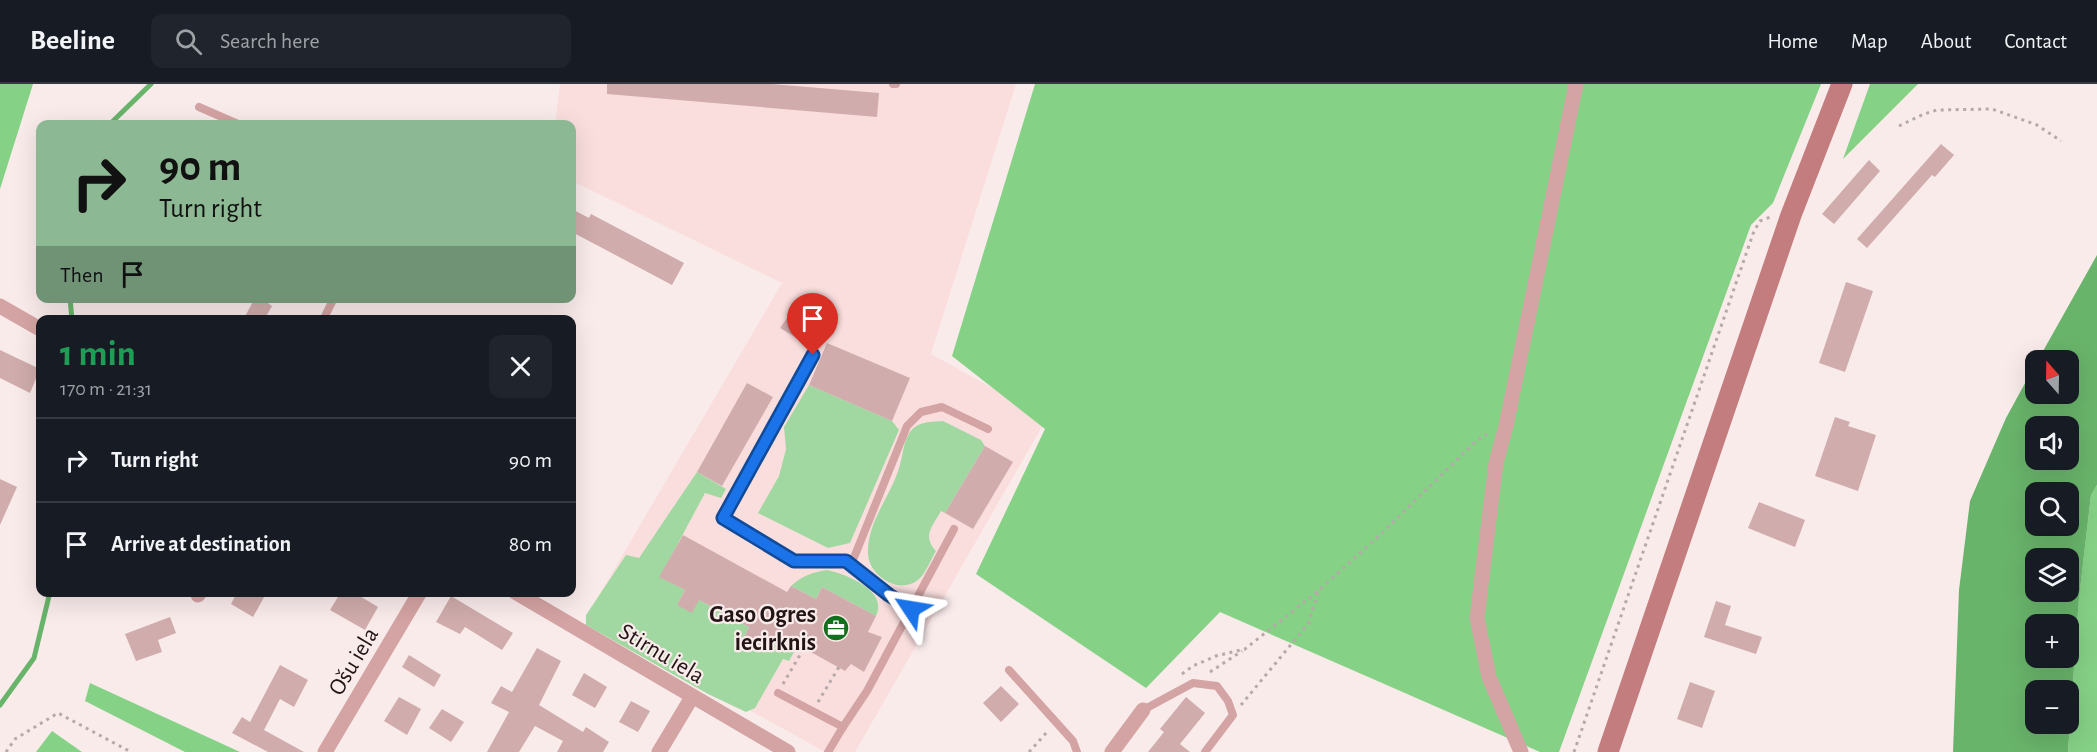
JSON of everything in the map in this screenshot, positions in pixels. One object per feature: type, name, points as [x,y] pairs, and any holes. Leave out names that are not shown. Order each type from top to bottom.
[{"type":"main road","points":[[1608,752],[1791,216],[1842,84]]},
{"type":"street","points":[[1521,752],[1489,677],[1477,618],[1496,463],[1506,426],[1576,84]]},
{"type":"street","points":[[0,306],[36,327]]},
{"type":"street","name":"Ošu iela","points":[[325,752],[417,597]]},
{"type":"street","name":"Stirnu iela","points":[[523,597],[788,752]]},
{"type":"street","points":[[659,752],[692,697]]},
{"type":"street","points":[[1112,752],[1143,710]]},
{"type":"lane","points":[[199,107],[229,120]]},
{"type":"lane","points":[[813,355],[723,518],[794,561],[846,561],[889,595],[911,609]]},
{"type":"lane","points":[[851,565],[907,426],[921,412],[942,407],[988,429]]},
{"type":"lane","points":[[828,752],[867,691],[954,529]]},
{"type":"lane","points":[[1009,670],[1073,741],[1077,752]]},
{"type":"lane","points":[[1143,710],[1193,683],[1217,686],[1228,701],[1233,715],[1205,752]]},
{"type":"lane","points":[[778,693],[843,727]]},
{"type":"path","points":[[1899,126],[1937,110],[1992,109],[2037,125],[2061,141]]},
{"type":"path","points":[[1574,752],[1754,231],[1760,221],[1769,216],[1791,216]]},
{"type":"path","points":[[1193,683],[1245,649],[1318,591],[1381,534],[1476,441],[1506,426]]},
{"type":"path","points":[[1233,715],[1308,624],[1318,591]]},
{"type":"path","points":[[778,693],[804,648]]},
{"type":"path","points":[[1178,677],[1193,666],[1216,656],[1245,649]]},
{"type":"path","points":[[813,711],[839,667]]},
{"type":"path","points":[[6,752],[15,739],[58,713],[131,752]]},
{"type":"path","points":[[1029,752],[1056,723]]},
{"type":"shaded area","points":[[0,84],[33,84],[0,189]]},
{"type":"shaded area","points":[[560,84],[1016,84],[931,354],[1047,418],[855,752],[825,752],[585,619],[782,283],[576,183],[576,120],[556,120]]},
{"type":"shaded area","points":[[1035,84],[1821,84],[1773,203],[1751,225],[1559,752],[1540,752],[1220,612],[1146,688],[976,574],[1045,429],[952,356]]},
{"type":"shaded area","points":[[1870,84],[1918,84],[1843,159]]},
{"type":"shaded area","points":[[2097,255],[2097,485],[2091,495],[2079,598],[2079,548],[2025,548],[2025,602],[2079,602],[2078,614],[2025,614],[2025,668],[2074,668],[2073,680],[2025,680],[2025,734],[2069,734],[2068,752],[1953,752],[1959,590],[1970,501],[2006,418],[2025,383],[2025,404],[2079,404],[2079,350],[2044,350]]},
{"type":"shaded area","points":[[809,385],[892,421],[899,430],[850,543],[828,548],[758,513],[779,476],[786,449],[784,427]]},
{"type":"shaded area","points":[[943,421],[981,440],[985,446],[945,513],[941,511],[930,531],[930,541],[936,551],[924,573],[911,584],[895,584],[880,576],[870,562],[868,554],[871,531],[895,479],[910,432],[921,424]]},
{"type":"shaded area","points":[[697,472],[726,489],[721,498],[705,493],[660,577],[685,590],[677,605],[699,600],[749,627],[742,642],[756,650],[764,635],[779,642],[785,631],[798,645],[789,661],[783,659],[755,708],[746,712],[708,694],[586,625],[586,615],[626,555],[639,558]]},
{"type":"shaded area","points":[[2097,485],[2097,752],[2068,752],[2069,734],[2079,734],[2079,680],[2073,680],[2074,668],[2079,668],[2078,614],[2091,495]]},
{"type":"shaded area","points":[[827,570],[864,585],[876,599],[878,607],[876,616],[822,587],[816,599],[791,586],[808,575]]},
{"type":"shaded area","points":[[90,683],[240,752],[185,752],[85,701]]},
{"type":"shaded area","points":[[52,731],[82,752],[36,752]]},
{"type":"building","points":[[607,84],[772,84],[879,93],[877,117],[607,94]]},
{"type":"building","points":[[1941,144],[1954,155],[1935,177],[1932,175],[1867,248],[1857,239]]},
{"type":"building","points":[[1869,160],[1880,171],[1834,224],[1822,214]]},
{"type":"building","points":[[576,211],[589,218],[591,214],[684,263],[672,285],[576,234]]},
{"type":"building","points":[[1846,282],[1873,291],[1845,372],[1819,363]]},
{"type":"building","points":[[252,303],[268,303],[272,306],[267,315],[246,315]]},
{"type":"building","points":[[789,315],[803,325],[795,337],[780,328]]},
{"type":"building","points":[[827,343],[910,378],[892,421],[809,385]]},
{"type":"building","points":[[0,350],[36,367],[36,379],[30,393],[0,378]]},
{"type":"building","points":[[747,383],[773,397],[722,486],[697,472]]},
{"type":"building","points":[[1835,417],[1850,422],[1848,426],[1876,435],[1858,491],[1815,476]]},
{"type":"building","points":[[985,446],[1013,462],[973,529],[945,513]]},
{"type":"building","points":[[0,479],[17,487],[0,525]]},
{"type":"building","points":[[1759,502],[1805,520],[1795,547],[1748,528]]},
{"type":"building","points":[[683,535],[787,592],[791,586],[816,599],[822,587],[876,616],[868,632],[882,637],[864,672],[851,664],[845,671],[782,636],[779,642],[764,635],[756,650],[742,642],[749,627],[699,600],[692,613],[677,605],[685,590],[659,577]]},
{"type":"building","points":[[234,597],[264,597],[253,617],[231,604]]},
{"type":"building","points":[[338,597],[361,597],[378,607],[365,630],[330,610]]},
{"type":"building","points":[[450,597],[453,597],[513,633],[502,650],[465,627],[460,634],[436,622]]},
{"type":"building","points":[[1716,601],[1731,606],[1725,625],[1762,637],[1756,654],[1704,637]]},
{"type":"building","points":[[170,617],[176,633],[158,640],[162,652],[136,661],[125,634]]},
{"type":"building","points":[[537,648],[561,661],[539,705],[583,732],[586,727],[609,742],[603,752],[557,752],[563,741],[535,726],[519,752],[487,752],[509,712],[491,703],[501,686],[512,692]]},
{"type":"building","points":[[409,655],[441,675],[434,687],[402,667]]},
{"type":"building","points":[[280,665],[308,680],[294,707],[280,699],[264,730],[304,752],[268,752],[232,733],[242,717],[250,722]]},
{"type":"building","points":[[584,673],[607,687],[595,708],[572,695]]},
{"type":"building","points":[[1690,682],[1715,691],[1702,728],[1677,719]]},
{"type":"building","points":[[1001,686],[1019,704],[1001,722],[983,703]]},
{"type":"building","points":[[399,697],[421,709],[407,735],[384,721]]},
{"type":"building","points":[[1186,697],[1205,713],[1180,744],[1190,752],[1148,752],[1164,732],[1160,729]]},
{"type":"building","points":[[631,701],[650,711],[638,732],[619,722]]},
{"type":"building","points":[[442,709],[464,722],[451,742],[429,728]]},
{"type":"waterway","points":[[114,120],[151,84]]},
{"type":"waterway","points":[[70,303],[72,315]]},
{"type":"waterway","points":[[0,705],[34,658],[49,597]]},
{"type":"place","name":"Gaso Ogres iecirknis","points":[[836,628]]},
{"type":"route","points":[[813,355],[723,518],[794,561],[846,561],[889,595],[911,609]]}]
